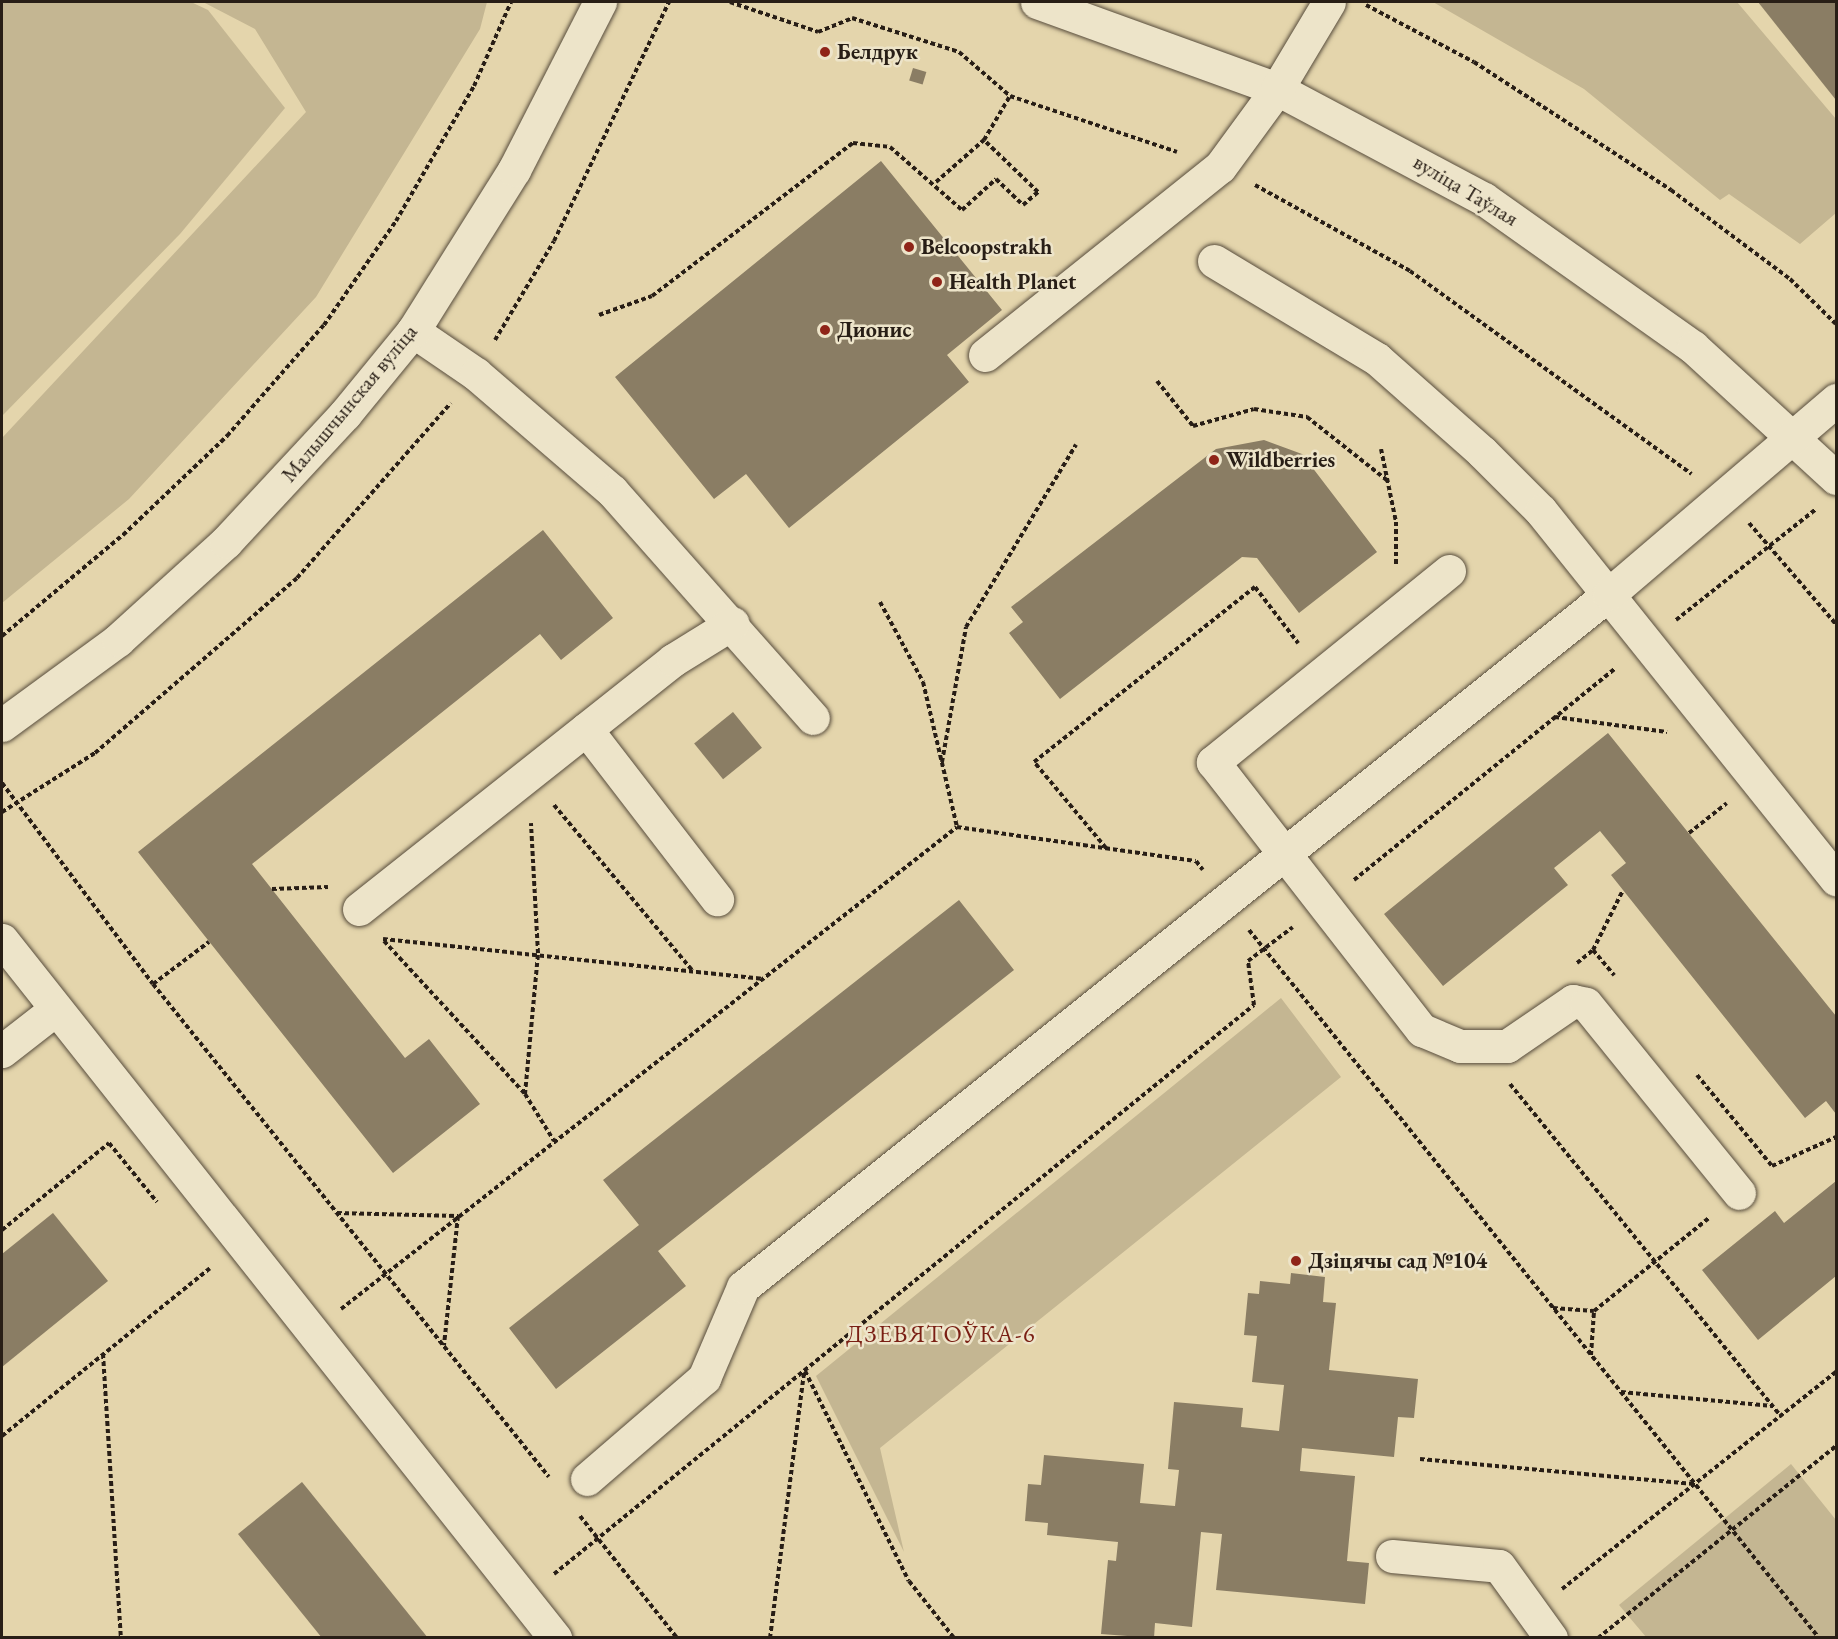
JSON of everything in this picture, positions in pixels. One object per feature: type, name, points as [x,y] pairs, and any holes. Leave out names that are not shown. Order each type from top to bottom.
[{"type":"street","name":"Малышчынская вуліца","points":[[2,725],[118,640],[226,542],[413,331],[514,170],[600,2]]},
{"type":"street","points":[[985,355],[1220,167],[1277,89],[1329,2]]},
{"type":"street","name":"вуліца Таўлая","points":[[1053,4],[1277,89],[1427,166],[1589,269],[1693,347],[1793,434],[1836,478]]},
{"type":"street","points":[[1214,261],[1377,359],[1533,503],[1648,642],[1836,879]]},
{"type":"street","points":[[413,331],[476,374],[612,491],[734,623],[813,718]]},
{"type":"street","points":[[572,1491],[704,1378],[743,1287],[1224,897],[1609,594],[1793,434],[1836,400]]},
{"type":"street","points":[[1449,571],[1213,762],[1422,1030],[1461,1046],[1508,1046],[1574,1001],[1586,1004],[1739,1193]]},
{"type":"street","points":[[359,909],[674,660],[734,623]]},
{"type":"street","points":[[586,729],[717,899]]},
{"type":"street","points":[[2,940],[555,1638]]},
{"type":"street","points":[[2,1051],[56,1009]]},
{"type":"street","points":[[1392,1556],[1499,1566],[1542,1625]]},
{"type":"path","points":[[2,636],[123,535],[227,436],[324,325],[396,221],[474,86],[511,2]]},
{"type":"path","points":[[476,374],[554,241],[669,2]]},
{"type":"path","points":[[730,2],[818,32],[852,18],[959,52],[1010,96],[1220,167],[1410,271],[1545,364],[1722,498],[1774,545],[1836,624]]},
{"type":"path","points":[[1360,2],[1474,62],[1671,190],[1790,279],[1836,324]]},
{"type":"path","points":[[936,182],[984,140],[1010,96]]},
{"type":"path","points":[[599,315],[652,296],[852,143],[890,147],[936,182],[962,210],[996,179],[1023,205],[1038,192],[984,140]]},
{"type":"path","points":[[1156,381],[1193,426],[1254,409],[1307,417],[1389,482]]},
{"type":"path","points":[[2,812],[95,753],[297,578],[454,399],[463,407]]},
{"type":"path","points":[[942,762],[966,627],[1076,445]]},
{"type":"path","points":[[1382,449],[1396,522],[1396,570]]},
{"type":"path","points":[[598,1539],[1254,1005],[1248,961],[1324,904],[1648,642],[1774,545],[1819,506]]},
{"type":"path","points":[[1106,849],[1034,762],[1255,587],[1300,646]]},
{"type":"path","points":[[880,602],[923,682],[957,827]]},
{"type":"path","points":[[1555,717],[1677,733]]},
{"type":"path","points":[[525,1094],[538,952],[528,774]]},
{"type":"path","points":[[528,774],[693,971]]},
{"type":"path","points":[[2,783],[14,803],[153,984],[336,1213],[444,1346],[572,1491],[598,1539],[677,1638]]},
{"type":"path","points":[[1689,833],[1737,795]]},
{"type":"path","points":[[386,1273],[957,827],[1196,861],[1264,950],[1819,1638]]},
{"type":"path","points":[[272,889],[341,886],[384,941],[525,1094],[554,1141]]},
{"type":"path","points":[[1567,970],[1593,950],[1623,890]]},
{"type":"path","points":[[384,941],[422,939],[763,979]]},
{"type":"path","points":[[153,984],[209,942]]},
{"type":"path","points":[[1593,950],[1623,986]]},
{"type":"path","points":[[1480,1046],[1780,1416]]},
{"type":"path","points":[[1690,1067],[1772,1166]]},
{"type":"path","points":[[1553,1308],[1594,1311],[1772,1166],[1836,1137]]},
{"type":"path","points":[[2,1230],[109,1143],[159,1206]]},
{"type":"path","points":[[336,1213],[458,1216]]},
{"type":"path","points":[[444,1346],[458,1216]]},
{"type":"path","points":[[2,1436],[210,1268],[203,1259]]},
{"type":"path","points":[[1591,1355],[1594,1311]]},
{"type":"path","points":[[103,1354],[121,1638]]},
{"type":"path","points":[[770,1638],[805,1371]]},
{"type":"path","points":[[805,1371],[909,1581],[954,1638]]},
{"type":"path","points":[[1542,1625],[1695,1484],[1836,1372]]},
{"type":"path","points":[[1620,1392],[1773,1407]]},
{"type":"path","points":[[1598,1638],[1836,1446]]},
{"type":"path","points":[[1420,1459],[1695,1484]]},
{"type":"shaded area","points":[[2,2],[191,2],[208,10],[285,108],[180,234],[2,416]]},
{"type":"shaded area","points":[[203,2],[487,2],[480,29],[316,297],[129,499],[2,603],[2,438],[306,112],[255,29]]},
{"type":"shaded area","points":[[1433,2],[1737,2],[1836,119],[1836,213],[1800,244],[1729,194],[1720,200],[1584,89]]},
{"type":"shaded area","points":[[1281,998],[1341,1077],[880,1448],[904,1552],[816,1376]]},
{"type":"shaded area","points":[[1791,1464],[1836,1520],[1836,1637],[1646,1637],[1619,1605]]},
{"type":"building","points":[[1758,2],[1836,2],[1836,100]]},
{"type":"building","points":[[913,68],[926,72],[923,85],[909,80]]},
{"type":"building","name":"Дионис","points":[[881,161],[1002,310],[947,355],[969,382],[789,528],[746,474],[714,499],[615,377]]},
{"type":"building","points":[[1264,440],[1302,454],[1377,552],[1299,613],[1257,558],[1242,557],[1060,699],[1009,633],[1023,622],[1011,607],[1216,449]]},
{"type":"building","points":[[543,530],[613,618],[561,660],[540,634],[252,864],[405,1058],[429,1039],[480,1104],[393,1173],[138,852]]},
{"type":"building","points":[[733,712],[762,748],[723,779],[694,743]]},
{"type":"building","points":[[1608,733],[1836,1016],[1836,1114],[1826,1101],[1805,1118],[1611,875],[1626,863],[1600,831],[1554,868],[1568,885],[1443,986],[1384,914]]},
{"type":"building","points":[[959,900],[1014,970],[658,1251],[686,1286],[556,1389],[509,1328],[639,1225],[603,1180]]},
{"type":"building","points":[[1836,1181],[1836,1276],[1758,1340],[1702,1270],[1775,1211],[1784,1223]]},
{"type":"building","points":[[53,1213],[108,1281],[2,1367],[2,1254]]},
{"type":"building","points":[[1291,1273],[1325,1277],[1323,1302],[1336,1303],[1329,1370],[1418,1379],[1414,1418],[1398,1417],[1394,1457],[1302,1448],[1300,1471],[1355,1476],[1347,1561],[1369,1563],[1365,1604],[1216,1590],[1222,1534],[1201,1532],[1192,1627],[1155,1623],[1154,1638],[1101,1634],[1108,1560],[1116,1561],[1118,1542],[1047,1535],[1048,1523],[1025,1521],[1028,1484],[1041,1485],[1044,1455],[1144,1464],[1140,1503],[1175,1506],[1179,1470],[1168,1469],[1174,1402],[1243,1408],[1241,1427],[1279,1431],[1284,1385],[1252,1382],[1257,1336],[1244,1335],[1248,1293],[1259,1294],[1260,1281],[1290,1284]]},
{"type":"building","points":[[302,1482],[428,1638],[322,1638],[238,1534]]},
{"type":"place","name":"Белдрук","points":[[825,52]]},
{"type":"place","name":"Belcoopstrakh","points":[[909,247]]},
{"type":"place","name":"Health Planet","points":[[937,282]]},
{"type":"place","name":"Дионис","points":[[825,330]]},
{"type":"place","name":"Wildberries","points":[[1214,460]]},
{"type":"place","name":"Дзіцячы сад №104","points":[[1296,1261]]},
{"type":"district","name":"ДЗЕВЯТОЎКА-6","points":[[941,1334]]}]
